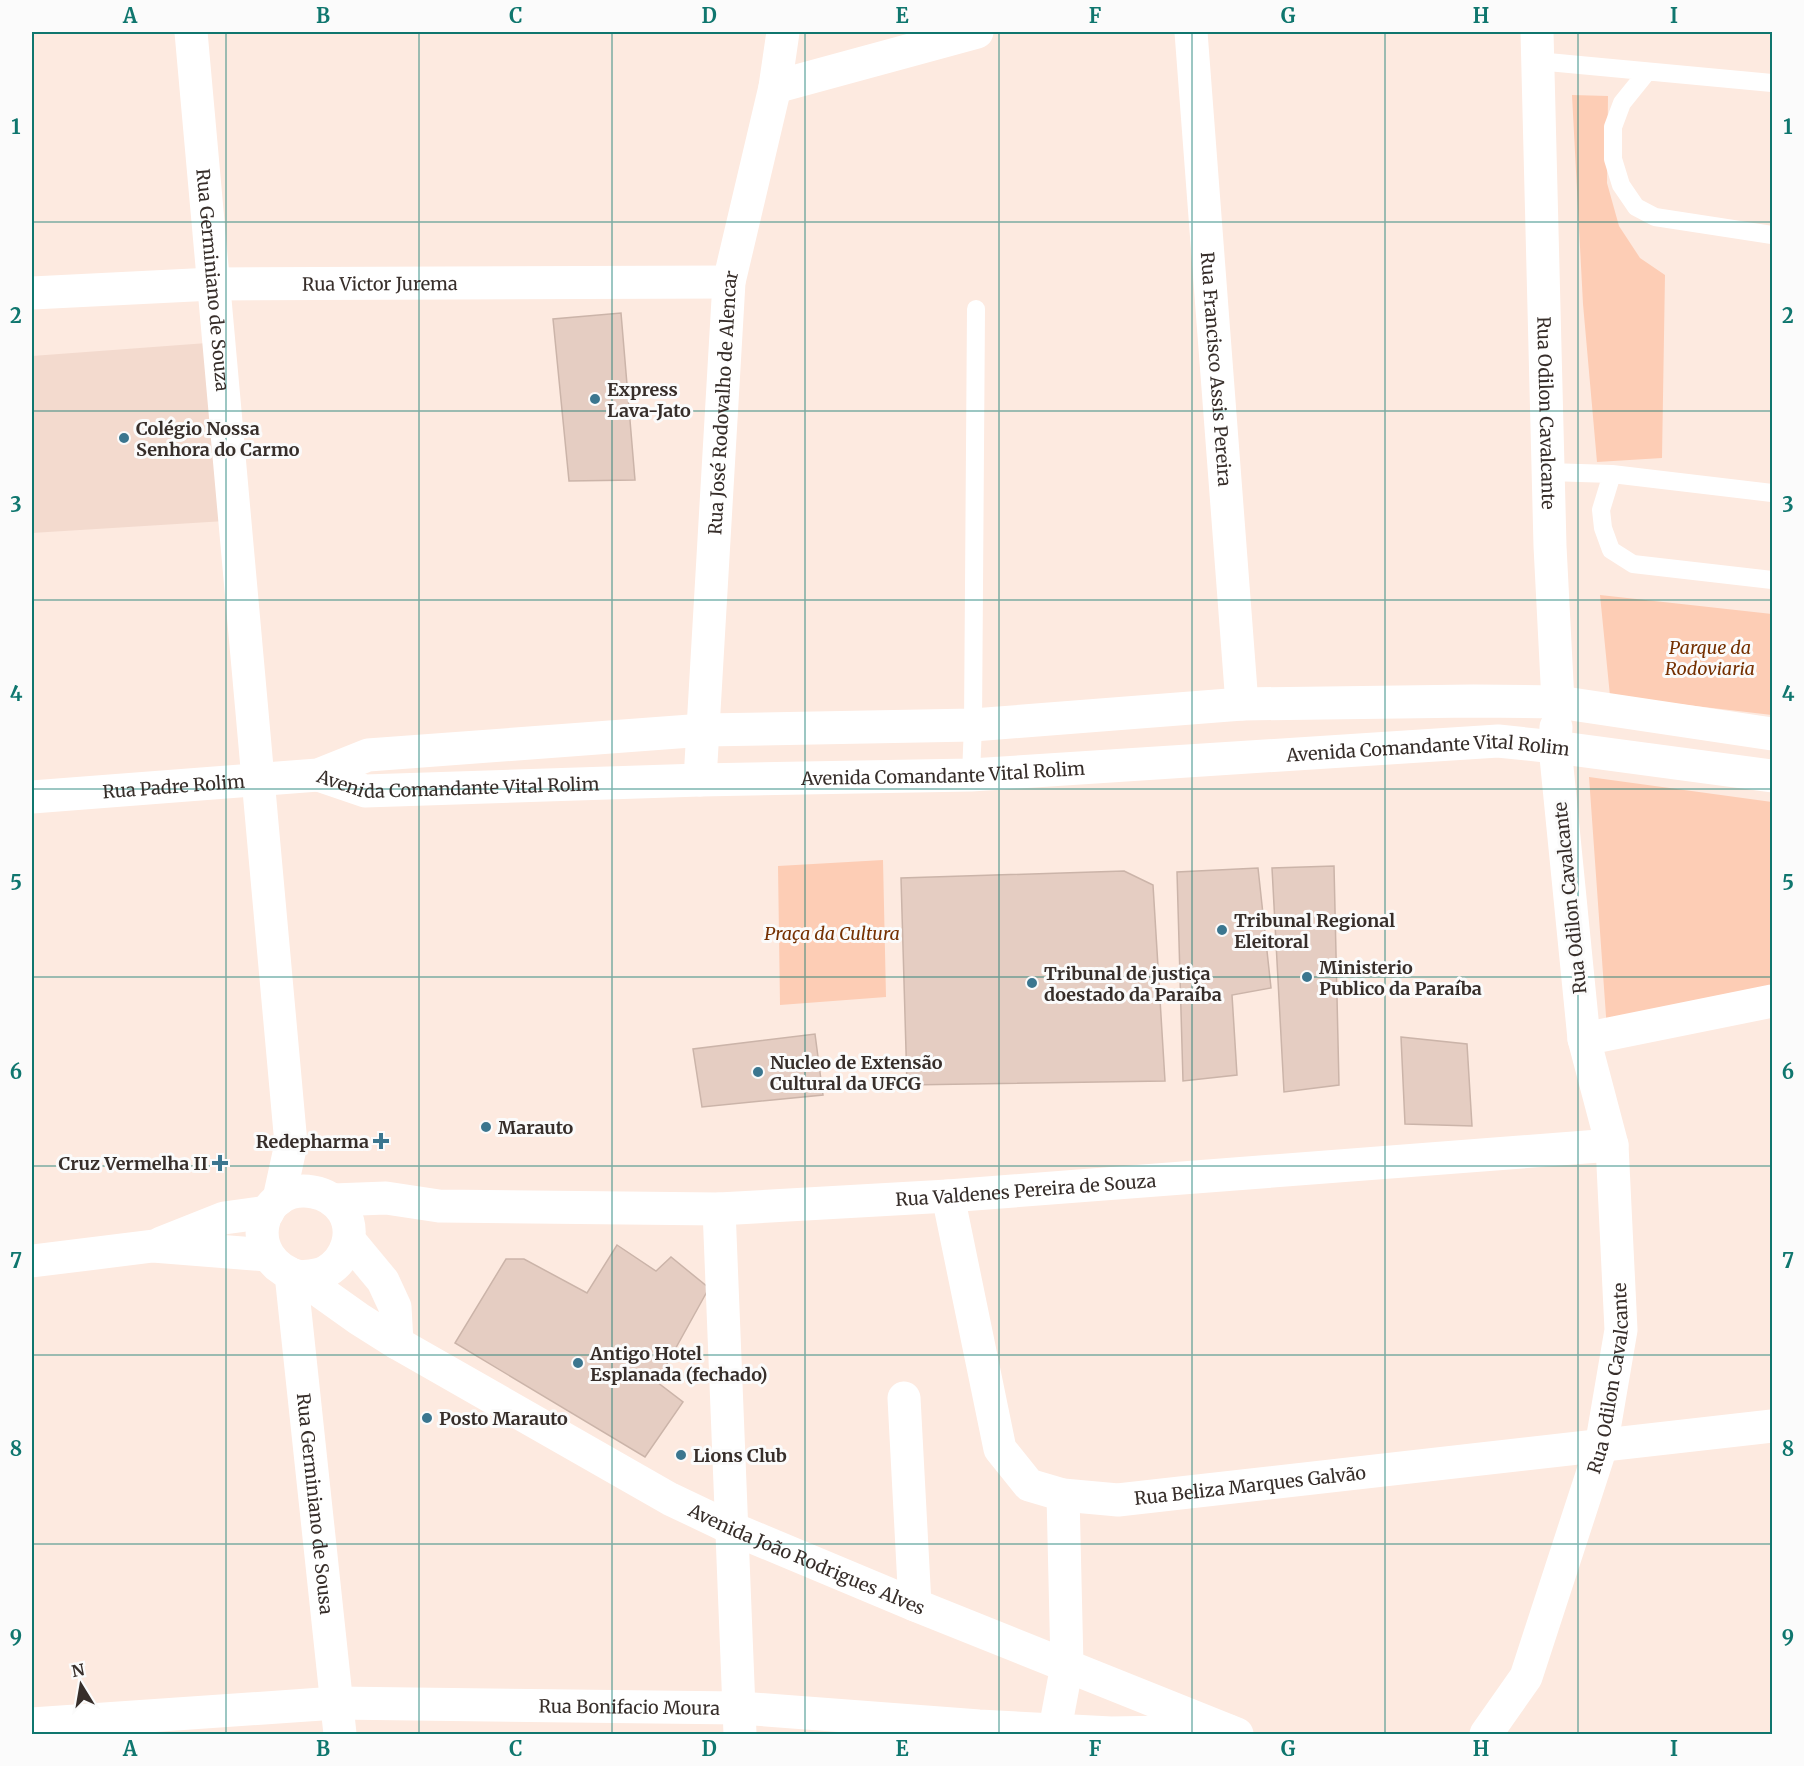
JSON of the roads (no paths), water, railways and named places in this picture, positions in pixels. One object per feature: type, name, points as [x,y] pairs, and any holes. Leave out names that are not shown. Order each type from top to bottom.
[{"type":"street","name":"Rua Germiniano de Souza","points":[[191,32],[291,1144]]},
{"type":"street","name":"Rua José Rodovalho de Alencar","points":[[700,780],[729,282],[775,87],[783,32]]},
{"type":"street","points":[[775,87],[977,32]]},
{"type":"street","name":"Rua Francisco Assis Pereira","points":[[1191,32],[1242,704]]},
{"type":"street","name":"Rua Odilon Cavalcante","points":[[1486,1734],[1526,1677],[1601,1447],[1621,1330],[1612,1145],[1584,1039],[1554,747],[1557,702],[1550,546],[1537,46]]},
{"type":"street","name":"Rua Victor Jurema","points":[[32,293],[213,284],[729,282]]},
{"type":"street","name":"Avenida Comandante Vital Rolim","points":[[318,775],[368,755],[704,730],[974,725],[1242,704],[1557,702],[1773,734]]},
{"type":"street","name":"Avenida Comandante Vital Rolim","points":[[318,775],[365,791],[700,780],[971,775],[1498,741],[1773,776]]},
{"type":"street","name":"Rua Padre Rolim","points":[[32,797],[318,775]]},
{"type":"street","points":[[1584,1039],[1773,1001]]},
{"type":"street","points":[[286,1269],[262,1233],[291,1144]]},
{"type":"street","points":[[291,1144],[383,1281],[395,1306],[397,1342]]},
{"type":"street","name":"Rua Valdenes Pereira de Souza","points":[[337,1214],[439,1206],[719,1209],[948,1196],[1612,1145]]},
{"type":"street","points":[[32,1261],[153,1246],[225,1218],[273,1205],[291,1193],[305,1190],[337,1214],[345,1253],[326,1272],[314,1276],[153,1246]]},
{"type":"street","name":"Rua Beliza Marques Galvão","points":[[948,1196],[1000,1449],[1029,1485],[1063,1495],[1118,1500],[1773,1426]]},
{"type":"street","points":[[719,1209],[740,1721]]},
{"type":"street","name":"Avenida João Rodrigues Alves","points":[[286,1269],[397,1342],[670,1499],[915,1605],[1233,1733]]},
{"type":"street","name":"Rua Germiniano de Sousa","points":[[286,1269],[338,1719]]},
{"type":"street","points":[[904,1398],[915,1605]]},
{"type":"street","points":[[1055,1729],[1067,1665],[1063,1495]]},
{"type":"street","name":"Rua Bonifacio Moura","points":[[32,1724],[338,1719],[740,1721],[979,1726],[1111,1733],[1233,1733]]},
{"type":"lane","points":[[1537,46],[1647,72],[1773,82]]},
{"type":"lane","points":[[1647,72],[1622,103],[1612,127],[1613,159],[1621,185],[1636,207],[1655,217],[1773,235]]},
{"type":"lane","points":[[971,775],[974,725],[976,309]]},
{"type":"lane","points":[[1548,472],[1612,474],[1773,494]]},
{"type":"lane","points":[[1612,474],[1601,510],[1603,528],[1611,549],[1633,564],[1773,580]]},
{"type":"place","name":"Express Lava-Jato","points":[[595,399]]},
{"type":"place","name":"Colégio Nossa Senhora do Carmo","points":[[124,438]]},
{"type":"place","name":"Tribunal Regional Eleitoral","points":[[1222,930]]},
{"type":"place","name":"Ministerio Publico da Paraíba","points":[[1307,977]]},
{"type":"place","name":"Tribunal de justiça doestado da Paraíba","points":[[1032,983]]},
{"type":"place","name":"Nucleo de Extensão Cultural da UFCG","points":[[758,1072]]},
{"type":"place","name":"Marauto","points":[[486,1127]]},
{"type":"place","name":"Redepharma","points":[[381,1141]]},
{"type":"place","name":"Cruz Vermelha II","points":[[220,1163]]},
{"type":"place","name":"Antigo Hotel Esplanada (fechado)","points":[[578,1363]]},
{"type":"place","name":"Posto Marauto","points":[[427,1418]]},
{"type":"place","name":"Lions Club","points":[[681,1455]]},
{"type":"park label","name":"Parque da Rodoviaria","points":[[1710,657]]},
{"type":"park label","name":"Praça da Cultura","points":[[832,933]]}]
